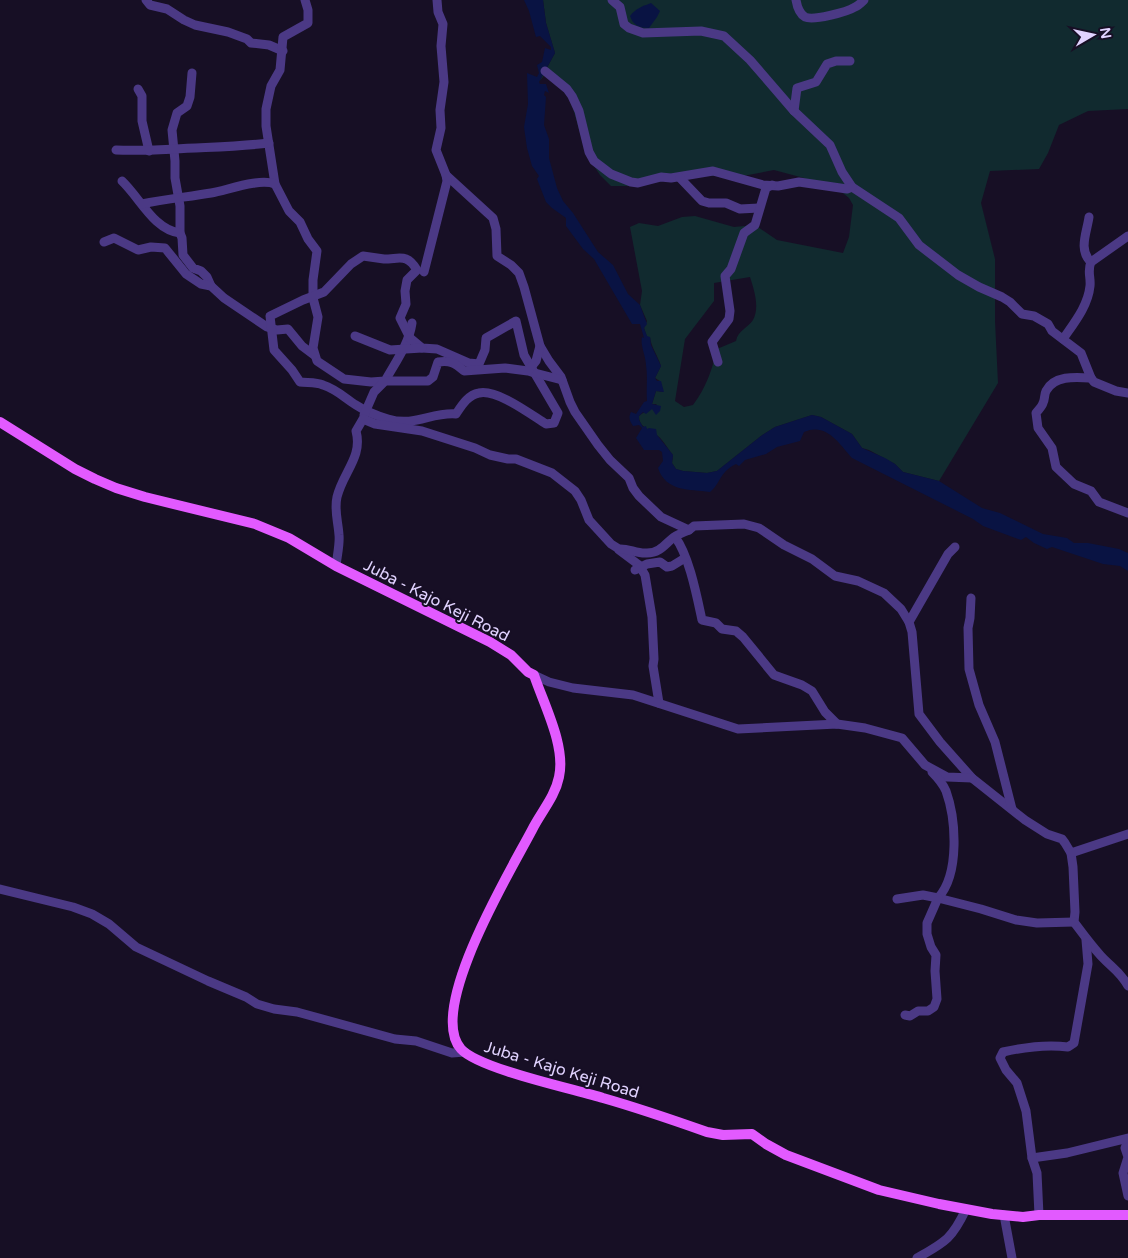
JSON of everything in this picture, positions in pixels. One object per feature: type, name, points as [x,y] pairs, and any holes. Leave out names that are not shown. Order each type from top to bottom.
[{"type":"main road","name":"Juba - Kajo Keji Road","points":[[0,422],[75,469],[116,488],[144,497],[256,524],[289,538],[336,566],[490,642],[511,655],[528,672],[534,675],[561,758],[559,776],[554,795],[492,901],[459,982],[453,1005],[453,1025],[455,1039],[465,1052],[477,1060],[499,1068],[605,1098],[707,1132],[723,1135],[752,1134],[786,1155],[860,1181],[879,1190],[966,1209],[1023,1217],[1038,1215],[1128,1215]]},
{"type":"street","points":[[146,0],[150,5],[167,9],[195,25],[228,32],[247,39],[251,43],[269,45],[282,50]]},
{"type":"street","points":[[305,0],[308,10],[308,23],[283,37],[280,70],[271,86],[266,109],[266,126],[275,184],[289,210],[300,222],[308,239],[317,251],[313,280],[313,298],[318,317],[313,348],[317,361],[344,380],[371,382],[428,381],[433,377],[438,362],[448,360],[464,371],[505,368],[528,371],[562,380]]},
{"type":"street","points":[[424,272],[447,181],[436,150],[444,82],[441,46],[443,24],[438,12],[437,0]]},
{"type":"street","points":[[612,0],[620,7],[624,24],[633,30],[643,33],[701,31],[724,36],[750,60],[794,111],[830,145],[842,172],[852,187],[899,218],[919,245],[958,275],[1002,297],[1022,314],[1034,316],[1048,324],[1052,331],[1081,353],[1094,382],[1116,391],[1128,393]]},
{"type":"street","points":[[796,0],[800,12],[808,18],[841,12],[856,7],[864,0]]},
{"type":"street","points":[[794,111],[797,88],[816,82],[827,64],[836,61],[850,61]]},
{"type":"street","points":[[545,71],[570,92],[579,112],[591,158],[611,174],[631,182],[638,183],[661,177],[672,178],[713,171],[762,185],[778,186],[799,182],[846,189],[852,187]]},
{"type":"street","points":[[192,73],[190,97],[187,106],[177,113],[172,130],[182,255],[193,268],[207,276],[211,286],[224,298],[267,327],[278,330],[288,329],[298,343],[314,355]]},
{"type":"street","points":[[138,89],[142,96],[142,122],[149,151]]},
{"type":"street","points":[[116,150],[149,151],[217,148],[270,143]]},
{"type":"street","points":[[838,188],[842,172]]},
{"type":"street","points":[[446,175],[493,218],[496,228],[497,256],[519,273],[540,346],[562,380],[575,412],[604,452],[629,478],[639,496],[661,517],[688,530]]},
{"type":"street","points":[[680,178],[702,201],[726,203],[740,209],[759,208]]},
{"type":"street","points":[[122,181],[157,222],[174,232],[180,233]]},
{"type":"street","points":[[142,204],[270,182],[275,184]]},
{"type":"street","points":[[718,362],[712,342],[729,319],[725,276],[731,269],[744,233],[755,225],[766,188],[772,186]]},
{"type":"street","points":[[1089,217],[1084,241],[1087,258],[1090,262]]},
{"type":"street","points":[[1063,339],[1079,316],[1086,301],[1090,287],[1088,268],[1090,262],[1128,236]]},
{"type":"street","points":[[104,242],[114,238],[138,250],[151,247],[165,248],[186,274],[201,284],[211,286]]},
{"type":"street","points":[[355,336],[390,350],[437,349],[468,363],[478,364],[485,350],[486,338],[516,321],[524,355],[558,413],[554,423],[546,424],[492,393],[478,393],[465,401],[456,414],[443,413],[410,422],[389,419],[358,406],[322,384],[300,382],[274,350],[270,316],[324,292],[351,264],[363,256],[386,259],[400,257],[412,262],[417,270],[407,280],[405,291],[406,304],[400,318],[410,338],[422,348]]},
{"type":"street","points":[[336,566],[340,537],[335,509],[343,479],[358,450],[356,431],[374,392],[385,381],[401,350],[410,338],[412,324]]},
{"type":"street","points":[[528,371],[536,361],[540,346]]},
{"type":"street","points":[[1091,378],[1074,376],[1052,384],[1045,391],[1043,403],[1036,413],[1038,428],[1052,448],[1056,467],[1074,484],[1091,491],[1099,502],[1128,513]]},
{"type":"street","points":[[363,419],[375,424],[422,431],[475,448],[490,455],[516,459],[552,473],[575,491],[589,520],[611,544],[639,565],[645,575],[652,616],[654,659],[652,666],[659,703]]},
{"type":"street","points":[[619,549],[624,548],[648,554],[659,551],[675,537],[694,526],[744,524],[759,528],[784,545],[812,559],[835,576],[858,581],[884,594],[901,609],[909,622],[912,632],[919,714],[940,742],[972,778],[1025,820],[1037,828],[1062,839],[1071,852],[1074,881],[1074,922],[1086,940],[1122,975],[1128,986]]},
{"type":"street","points":[[675,537],[685,558],[697,593],[702,620],[716,623],[722,629],[736,632],[744,637],[774,675],[802,685],[812,691],[825,712],[837,724]]},
{"type":"street","points":[[909,622],[948,554],[955,547]]},
{"type":"street","points":[[639,565],[634,570],[647,564],[660,562],[667,567],[672,566],[685,558]]},
{"type":"street","points":[[972,598],[968,628],[969,668],[979,705],[995,742],[1012,808]]},
{"type":"street","points":[[534,675],[549,682],[573,688],[633,695],[738,729],[837,724],[902,738],[945,789],[954,830],[955,854],[952,872],[927,922],[927,934],[936,955],[937,999],[934,1007],[928,1011],[918,1011],[910,1016],[905,1015]]},
{"type":"street","points":[[925,765],[946,778],[972,778]]},
{"type":"street","points":[[1071,852],[1128,834]]},
{"type":"street","points":[[0,888],[73,907],[92,914],[109,924],[136,947],[161,957],[208,981],[246,996],[257,1004],[274,1009],[297,1012],[395,1040],[416,1041],[452,1053],[465,1052]]},
{"type":"street","points":[[897,899],[923,896],[981,909],[1016,920],[1037,923],[1074,922]]},
{"type":"street","points":[[1038,1215],[1037,1173],[1032,1158],[1028,1118],[1017,1083],[1006,1070],[1000,1058],[1003,1052],[1019,1048],[1052,1045],[1068,1047],[1072,1045],[1075,1039],[1088,964],[1086,940]]},
{"type":"street","points":[[1032,1158],[1067,1153],[1128,1139]]},
{"type":"street","points":[[1128,1139],[1125,1148],[1128,1157],[1123,1173],[1128,1196]]},
{"type":"street","points":[[917,1258],[954,1233],[966,1209]]},
{"type":"street","points":[[1004,1215],[1012,1258]]},
{"type":"green space","points":[[543,0],[1128,0],[1128,109],[1088,111],[1059,125],[1048,153],[1039,169],[990,171],[981,203],[995,259],[998,383],[939,481],[903,472],[895,464],[862,448],[852,434],[821,417],[812,415],[775,427],[717,471],[707,473],[676,469],[672,463],[673,455],[664,443],[658,436],[643,426],[639,420],[639,416],[657,404],[652,404],[656,391],[663,392],[660,381],[655,378],[661,366],[650,337],[647,337],[644,328],[647,321],[640,305],[642,291],[630,227],[639,223],[658,226],[682,217],[695,216],[734,227],[755,225],[777,240],[843,253],[849,237],[853,205],[849,198],[838,189],[774,170],[743,176],[697,176],[632,186],[611,186],[600,175],[586,154],[570,98],[546,73],[539,82],[555,53],[546,23]],"holes":[[[750,277],[756,304],[753,320],[739,334],[736,341],[717,349],[711,371],[702,392],[693,405],[684,407],[675,401],[685,339],[714,301],[714,283]]]},
{"type":"shaded area","points":[[524,0],[543,0],[546,23],[555,53],[539,82],[540,84],[546,84],[549,93],[545,91],[544,95],[546,97],[544,125],[549,139],[549,158],[557,188],[563,201],[598,252],[613,265],[628,294],[640,305],[647,324],[644,328],[647,336],[650,337],[651,345],[661,366],[655,378],[657,381],[661,381],[664,392],[656,391],[652,404],[661,406],[660,411],[656,415],[652,409],[646,414],[643,412],[639,416],[639,420],[643,427],[656,429],[657,435],[673,455],[672,463],[676,469],[707,473],[717,471],[775,427],[812,415],[821,417],[852,434],[862,448],[885,458],[903,472],[939,481],[982,508],[1000,513],[1043,534],[1067,538],[1074,543],[1088,543],[1119,549],[1128,553],[1128,571],[1120,566],[1103,564],[1052,547],[1047,549],[1026,537],[1021,540],[983,526],[973,519],[852,458],[837,441],[819,430],[804,432],[800,441],[777,447],[766,454],[745,460],[739,466],[736,464],[730,467],[710,492],[679,488],[667,481],[658,468],[663,461],[662,452],[659,450],[644,450],[636,438],[642,428],[639,425],[633,426],[630,419],[631,412],[636,414],[644,402],[647,401],[647,370],[642,347],[642,337],[644,338],[640,324],[632,324],[594,259],[583,249],[566,226],[566,218],[546,202],[537,179],[539,176],[532,166],[524,127],[528,104],[527,73],[537,77],[539,73],[537,65],[542,62],[545,48],[551,50],[551,47],[540,36],[536,37]]},
{"type":"shaded area","points":[[651,3],[660,11],[649,28],[642,27],[633,22],[630,16]]}]
